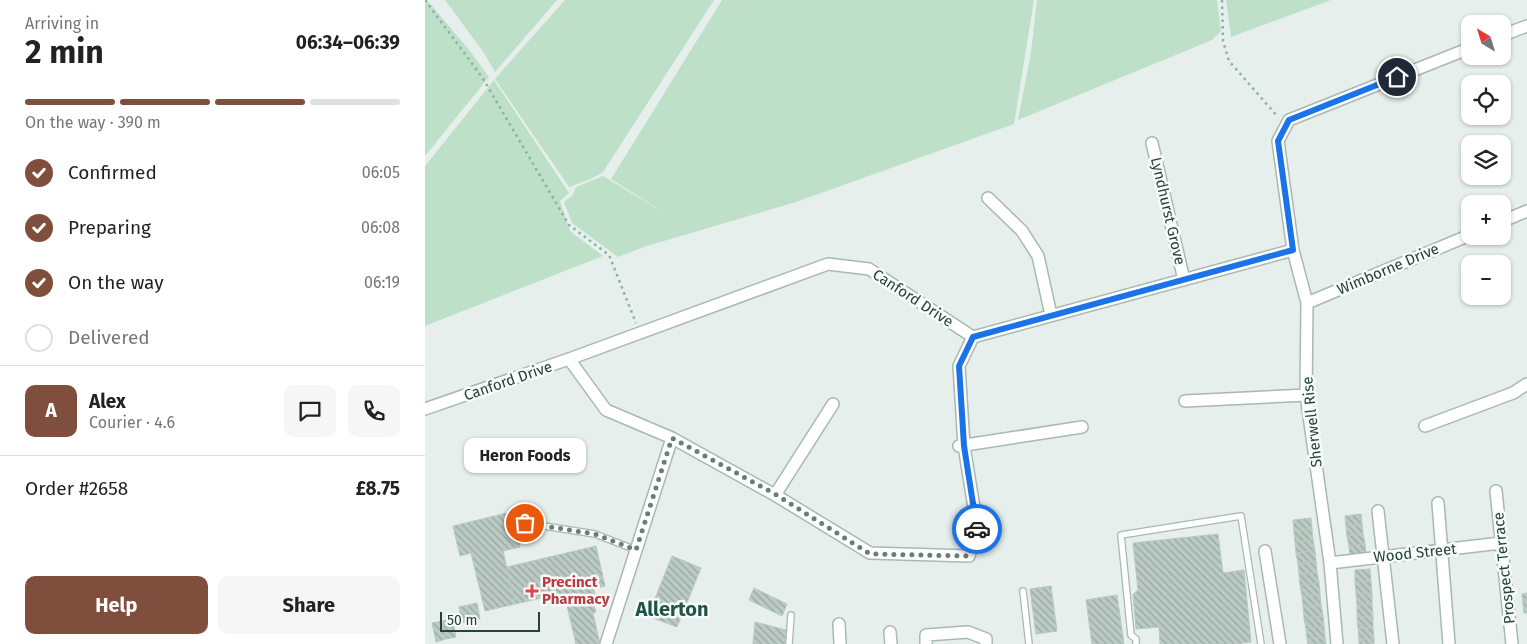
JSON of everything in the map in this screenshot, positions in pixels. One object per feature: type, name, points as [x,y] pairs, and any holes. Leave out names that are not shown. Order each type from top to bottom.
[{"type":"street","points":[[1511,32],[1527,26]]},
{"type":"street","points":[[1286,126],[1289,120],[1461,52]]},
{"type":"street","name":"Sherwell Rise","points":[[1286,126],[1278,141],[1293,250],[1307,303],[1306,395],[1330,563],[1337,644]]},
{"type":"street","name":"Lyndhurst Grove","points":[[1151,142],[1184,280]]},
{"type":"street","points":[[988,198],[1022,231],[1038,256],[1051,315]]},
{"type":"street","points":[[1511,218],[1527,211]]},
{"type":"street","name":"Wimborne Drive","points":[[1307,303],[1461,239]]},
{"type":"street","points":[[569,360],[606,410],[672,438],[775,494],[870,554],[969,556],[977,526],[961,446],[959,366],[973,337],[1293,250]]},
{"type":"street","name":"Canford Drive","points":[[425,410],[569,360],[827,264],[869,269],[973,337]]},
{"type":"street","points":[[1425,426],[1513,393],[1527,384]]},
{"type":"street","points":[[1185,401],[1306,395]]},
{"type":"street","points":[[775,494],[833,404]]},
{"type":"street","points":[[961,446],[1082,427]]},
{"type":"street","points":[[606,644],[672,438]]},
{"type":"street","name":"Prospect Terrace","points":[[1496,491],[1511,644]]},
{"type":"street","points":[[1438,503],[1449,644]]},
{"type":"street","points":[[1378,511],[1393,644]]},
{"type":"street","name":"Wood Street","points":[[1330,563],[1501,544]]},
{"type":"street","points":[[1265,551],[1280,644]]},
{"type":"street","points":[[839,624],[840,644]]},
{"type":"street","points":[[890,632],[891,644]]},
{"type":"street","points":[[927,644],[926,635],[968,632],[985,639],[986,644]]},
{"type":"lane","points":[[1136,644],[1136,639],[1131,635],[1121,535],[1241,516],[1261,644]]},
{"type":"lane","points":[[525,523],[595,534],[636,550]]},
{"type":"lane","points":[[1023,591],[1029,644]]},
{"type":"lane","points":[[789,644],[791,615]]},
{"type":"path","points":[[425,0],[482,77],[569,226],[609,255],[640,333]]},
{"type":"path","points":[[1222,0],[1223,41],[1229,61],[1286,126]]},
{"type":"green space","points":[[425,0],[470,51],[489,77],[425,156]]},
{"type":"green space","points":[[445,0],[557,0],[495,72],[484,53]]},
{"type":"green space","points":[[565,0],[714,0],[603,172],[591,179],[569,187],[495,79]]},
{"type":"green space","points":[[722,0],[1034,0],[1014,124],[796,202],[647,246],[618,257],[572,223],[564,202],[572,196],[576,187],[603,176],[668,215],[611,179]]},
{"type":"green space","points":[[1037,0],[1217,0],[1221,31],[1212,40],[1018,120],[1031,52]]},
{"type":"green space","points":[[1226,0],[1331,0],[1231,37]]},
{"type":"green space","points":[[494,80],[569,193],[560,201],[570,231],[603,256],[425,326],[425,166]]},
{"type":"building","points":[[511,512],[520,547],[503,551],[515,604],[485,611],[471,553],[460,556],[453,526]]},
{"type":"building","points":[[1361,514],[1362,524],[1346,526],[1345,516]]},
{"type":"building","points":[[1311,518],[1312,529],[1294,531],[1293,520]]},
{"type":"building","points":[[1362,524],[1363,534],[1347,536],[1346,526]]},
{"type":"building","points":[[1312,529],[1313,540],[1295,542],[1294,531]]},
{"type":"building","points":[[1218,534],[1223,573],[1244,570],[1251,642],[1236,644],[1160,644],[1159,627],[1136,629],[1133,594],[1138,590],[1133,543]]},
{"type":"building","points":[[1363,534],[1365,544],[1349,546],[1347,536]]},
{"type":"building","points":[[1313,540],[1315,551],[1296,553],[1295,542]]},
{"type":"building","points":[[1365,544],[1366,555],[1350,557],[1349,546]]},
{"type":"building","points":[[596,546],[605,586],[594,589],[596,600],[593,601],[596,612],[593,613],[600,644],[576,644],[564,593],[515,604],[507,567]]},
{"type":"building","points":[[1315,551],[1316,561],[1298,564],[1296,553]]},
{"type":"building","points":[[672,556],[701,568],[677,627],[648,616]]},
{"type":"building","points":[[1316,561],[1317,572],[1299,574],[1298,564]]},
{"type":"building","points":[[1370,569],[1371,581],[1355,582],[1355,570]]},
{"type":"building","points":[[1317,572],[1319,583],[1300,585],[1299,574]]},
{"type":"building","points":[[1371,581],[1372,593],[1356,594],[1355,582]]},
{"type":"building","points":[[1319,583],[1320,594],[1302,596],[1300,585]]},
{"type":"building","points":[[1051,586],[1057,631],[1036,634],[1030,589]]},
{"type":"building","points":[[754,588],[787,604],[782,616],[749,600]]},
{"type":"building","points":[[1372,593],[1372,604],[1357,605],[1356,594]]},
{"type":"building","points":[[1527,593],[1527,603],[1523,604],[1522,594]]},
{"type":"building","points":[[1320,594],[1321,605],[1303,607],[1302,596]]},
{"type":"building","points":[[1117,595],[1124,644],[1092,644],[1086,600]]},
{"type":"building","points":[[477,603],[480,619],[471,621],[468,605]]},
{"type":"building","points":[[1527,603],[1527,613],[1524,613],[1523,604]]},
{"type":"building","points":[[1372,604],[1373,616],[1357,617],[1357,605]]},
{"type":"building","points":[[468,605],[471,621],[462,623],[459,607]]},
{"type":"building","points":[[1321,605],[1323,616],[1304,618],[1303,607]]},
{"type":"building","points":[[1323,616],[1324,626],[1306,629],[1304,618]]},
{"type":"building","points":[[1373,616],[1373,628],[1358,628],[1357,617]]},
{"type":"building","points":[[452,619],[456,637],[446,639],[442,621]]},
{"type":"building","points":[[442,621],[446,639],[436,642],[432,623]]},
{"type":"building","points":[[755,622],[786,630],[785,644],[753,644]]},
{"type":"building","points":[[1324,626],[1325,637],[1307,639],[1306,629]]},
{"type":"building","points":[[1358,628],[1373,628],[1374,639],[1359,640]]},
{"type":"building","points":[[1325,637],[1326,644],[1308,644],[1307,639]]},
{"type":"building","points":[[1374,639],[1374,644],[1359,644],[1359,640]]},
{"type":"way so far","points":[[525,523],[595,534],[636,550],[672,438],[775,494],[870,554],[969,556],[977,529]]},
{"type":"place","name":"Heron Foods","points":[[525,523]]},
{"type":"place","name":"Precinct Pharmacy","points":[[532,591]]},
{"type":"district","name":"Allerton","points":[[672,609]]},
{"type":"route","points":[[977,529],[964,446],[959,366],[973,337],[1293,250],[1278,141],[1289,120],[1397,77]]}]
